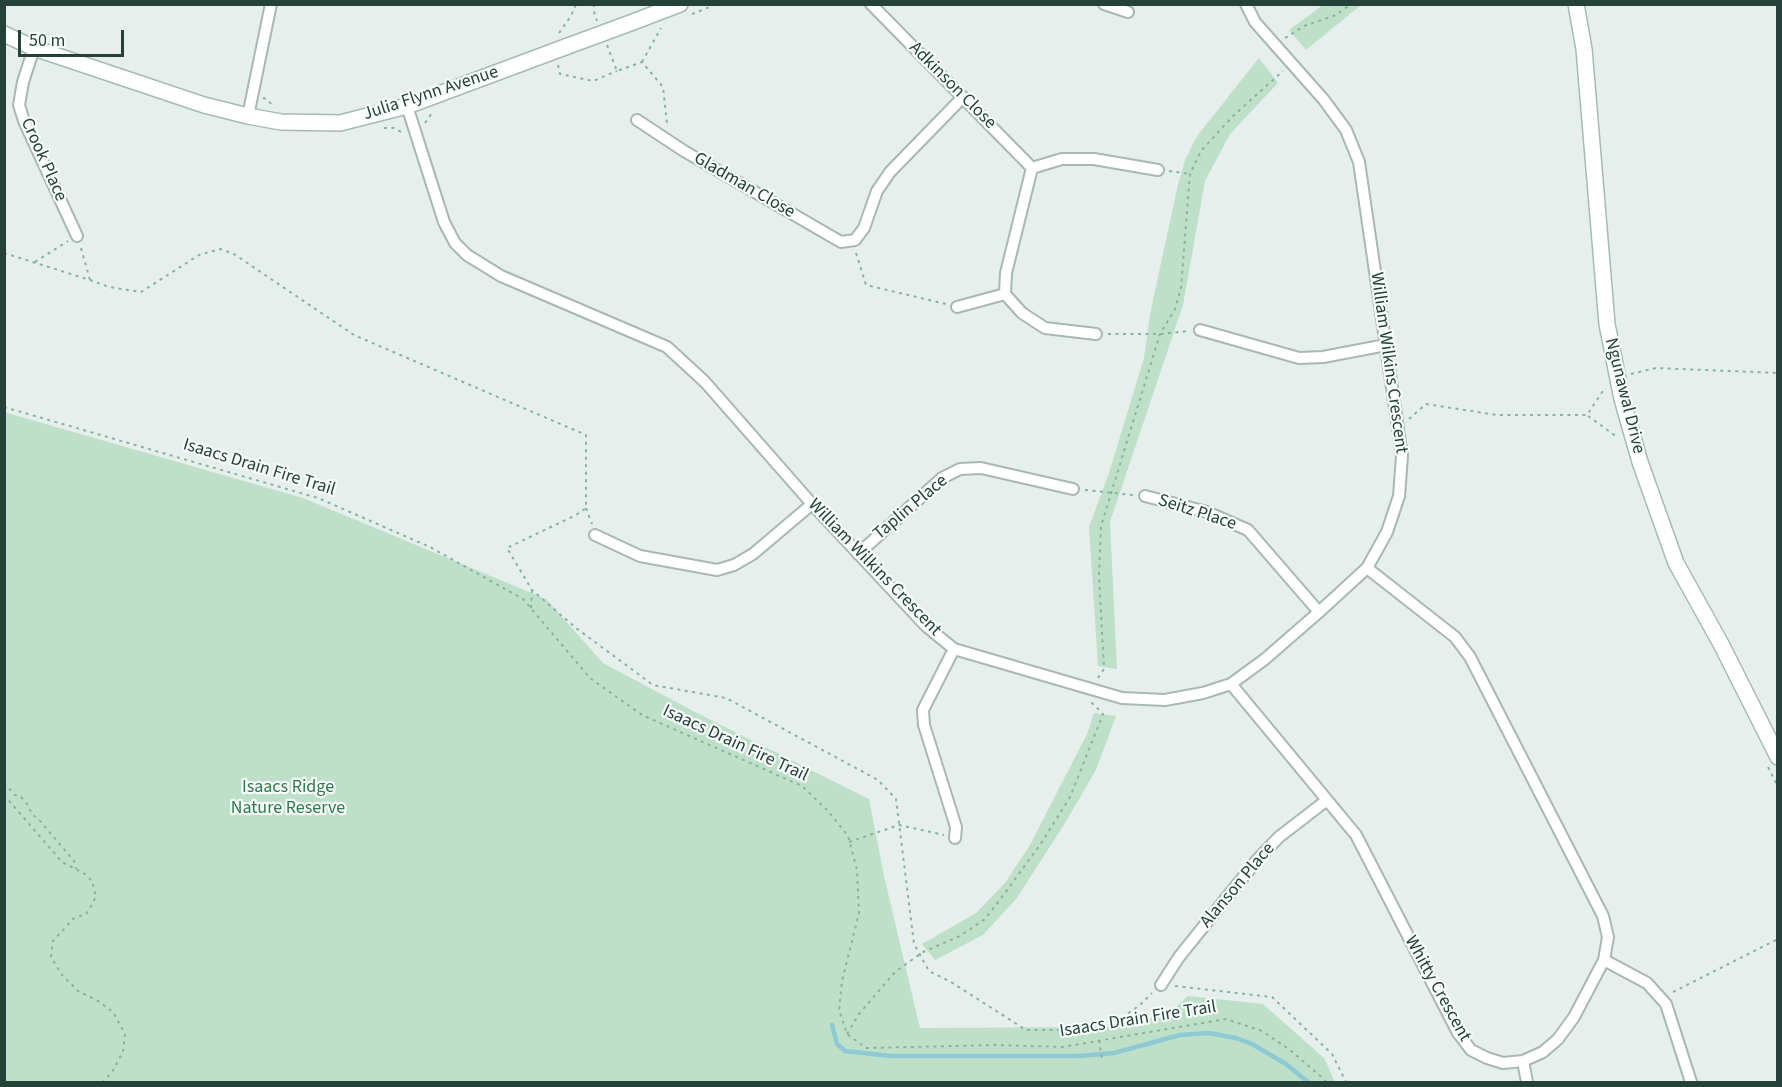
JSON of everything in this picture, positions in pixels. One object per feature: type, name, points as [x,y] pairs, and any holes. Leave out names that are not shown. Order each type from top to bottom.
[{"type":"street","points":[[248,116],[271,4]]},
{"type":"street","name":"Julia Flynn Avenue","points":[[4,34],[34,48],[204,105],[281,122],[340,123],[407,106],[563,45],[680,4]]},
{"type":"street","name":"Adkinson Close","points":[[871,4],[1032,168]]},
{"type":"street","points":[[1104,4],[1128,12]]},
{"type":"street","name":"William Wilkins Crescent","points":[[407,106],[444,222],[455,243],[467,255],[501,276],[667,347],[705,382],[812,504],[926,626],[954,649],[1095,685],[1122,698],[1165,699],[1203,693],[1231,684],[1265,659],[1320,612],[1367,568],[1388,532],[1399,496],[1402,456],[1359,162],[1346,130],[1324,100],[1287,64],[1278,48],[1255,22],[1246,4]]},
{"type":"street","name":"Ngunawal Drive","points":[[1576,4],[1584,49],[1606,324],[1618,380],[1640,462],[1676,563],[1721,644],[1778,758]]},
{"type":"street","name":"Crook Place","points":[[34,48],[23,82],[19,105],[24,121],[77,236]]},
{"type":"street","points":[[856,253],[855,240],[864,228],[877,191],[890,172],[963,97]]},
{"type":"street","name":"Gladman Close","points":[[638,120],[669,141],[841,242],[855,240]]},
{"type":"street","points":[[1096,334],[1045,328],[1022,313],[1005,294],[1006,273],[1032,168],[1062,159],[1094,159],[1158,170]]},
{"type":"street","points":[[957,307],[1005,294]]},
{"type":"street","points":[[1200,330],[1299,358],[1323,357],[1386,345]]},
{"type":"street","name":"Taplin Place","points":[[858,554],[942,478],[960,469],[981,468],[1073,489]]},
{"type":"street","name":"Seitz Place","points":[[1145,496],[1207,512],[1248,530],[1320,612]]},
{"type":"street","points":[[596,535],[640,556],[717,570],[734,565],[753,554],[812,504]]},
{"type":"street","points":[[1367,568],[1455,637],[1470,657],[1603,916],[1608,938],[1604,960],[1575,1017],[1558,1039],[1543,1052],[1523,1062],[1527,1083]]},
{"type":"street","points":[[954,649],[923,710],[924,725],[956,827],[956,838]]},
{"type":"street","name":"Whitty Crescent","points":[[1231,684],[1356,834],[1458,1033],[1471,1050],[1503,1063],[1523,1062]]},
{"type":"street","name":"Alanson Place","points":[[1161,985],[1179,957],[1257,860],[1279,837],[1327,800]]},
{"type":"street","points":[[1604,960],[1647,983],[1666,1004],[1691,1083]]},
{"type":"path","points":[[594,4],[598,22]]},
{"type":"path","points":[[1278,48],[1304,26],[1336,15],[1351,4]]},
{"type":"path","points":[[606,42],[617,71],[642,62],[663,25],[659,12]]},
{"type":"path","points":[[558,64],[563,45]]},
{"type":"path","points":[[642,62],[663,87],[669,141]]},
{"type":"path","points":[[847,1034],[859,1014],[895,972],[920,954],[960,936],[985,919],[1042,842],[1070,797],[1102,714],[1090,701],[1095,685],[1104,669],[1099,574],[1101,526],[1160,334],[1174,309],[1181,288],[1190,174],[1201,151],[1233,116],[1287,64]]},
{"type":"path","points":[[252,96],[267,99],[275,108]]},
{"type":"path","points":[[375,129],[394,128],[405,137],[425,132],[424,126],[428,117],[435,110]]},
{"type":"path","points":[[1158,170],[1190,174]]},
{"type":"path","points":[[34,262],[77,236],[90,280]]},
{"type":"path","points":[[4,254],[109,287],[141,292],[199,255],[220,249],[234,254],[354,335],[586,435],[586,508],[596,535]]},
{"type":"path","points":[[856,253],[866,285],[957,307]]},
{"type":"path","points":[[1096,334],[1160,334],[1200,330]]},
{"type":"path","points":[[1587,415],[1603,390],[1627,375],[1656,368],[1778,373]]},
{"type":"path","points":[[1406,422],[1426,404],[1497,416],[1587,415],[1617,437]]},
{"type":"path","name":"Isaacs Drain Fire Trail","points":[[4,407],[318,498],[430,547],[523,599],[590,678],[642,715],[802,786],[828,811],[848,836],[857,870],[859,913],[842,981],[839,1010],[847,1034],[866,1048],[996,1045],[1062,1047],[1226,1019],[1262,1031],[1290,1050],[1326,1083]]},
{"type":"path","points":[[1073,489],[1145,496]]},
{"type":"path","points":[[586,508],[507,548],[532,590],[576,628],[653,685],[726,698],[878,780],[896,799],[914,944],[929,971],[951,982],[1026,1030],[1082,1030],[1111,1025],[1140,1005],[1161,985],[1272,997],[1332,1053],[1346,1083]]},
{"type":"path","points":[[531,608],[532,590]]},
{"type":"path","points":[[1095,685],[1106,683]]},
{"type":"path","points":[[4,783],[27,804],[32,814],[74,861],[76,869]]},
{"type":"path","points":[[4,795],[63,862],[85,874],[92,881],[96,897],[87,913],[73,919],[53,941],[51,957],[62,975],[78,991],[113,1012],[125,1034],[123,1052],[103,1083]]},
{"type":"path","points":[[849,842],[899,825],[956,838]]},
{"type":"path","points":[[1661,998],[1778,939]]},
{"type":"path","points":[[1100,1040],[1102,1059]]},
{"type":"green space","points":[[1323,5],[1361,5],[1306,50],[1289,30]]},
{"type":"green space","points":[[1259,58],[1278,83],[1230,134],[1205,181],[1183,305],[1110,522],[1117,669],[1098,666],[1089,527],[1109,473],[1144,358],[1150,314],[1177,189],[1185,160],[1197,136]]},
{"type":"green space","name":"Isaacs Ridge Nature Reserve","points":[[4,412],[303,498],[546,599],[603,663],[869,799],[884,876],[920,1028],[1112,1027],[1169,1013],[1188,996],[1263,1004],[1324,1058],[1335,1082],[5,1082]]},
{"type":"green space","points":[[1094,713],[1116,716],[1096,770],[1017,898],[983,935],[935,960],[922,944],[976,913],[1005,883],[1030,845],[1087,734]]},
{"type":"waterway","points":[[832,1025],[837,1044],[845,1051],[891,1056],[1079,1056],[1114,1053],[1180,1035],[1209,1033],[1236,1038],[1252,1044],[1286,1064],[1308,1082]]}]
